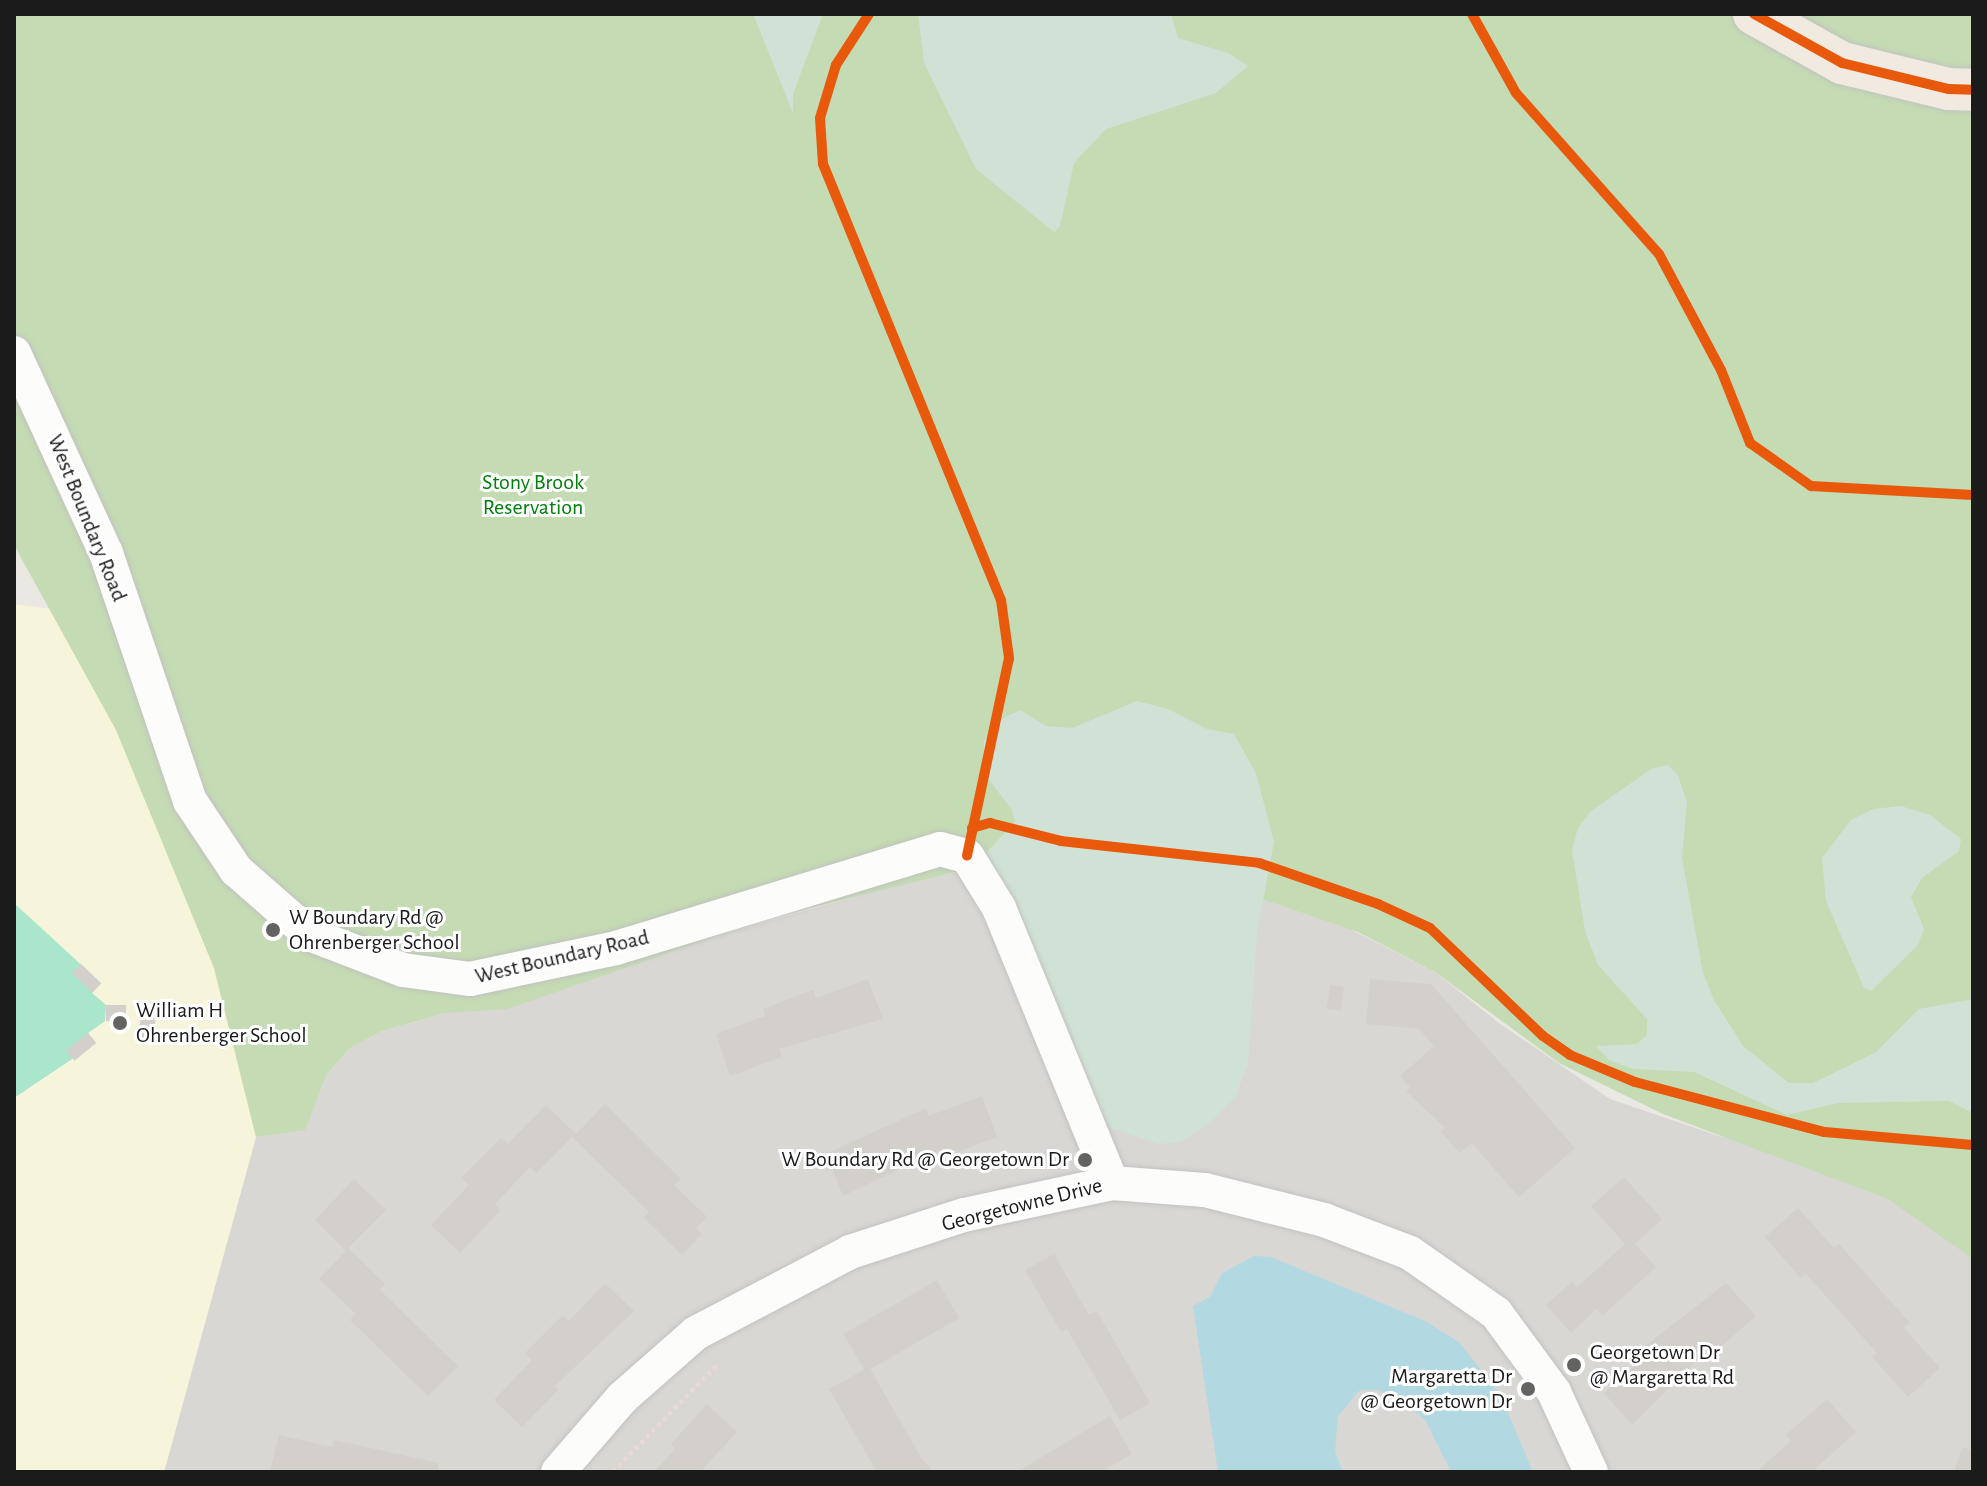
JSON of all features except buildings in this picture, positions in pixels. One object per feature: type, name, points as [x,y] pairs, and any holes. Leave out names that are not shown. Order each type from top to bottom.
[{"type":"main road","points":[[1754,14],[1842,63],[1949,89],[1973,90]]},
{"type":"street","name":"West Boundary Road","points":[[14,353],[106,553],[190,801],[236,870],[309,934],[403,970],[470,979],[616,948],[940,849],[967,856],[999,908],[1112,1183]]},
{"type":"street","name":"Georgetowne Drive","points":[[558,1472],[622,1398],[696,1333],[850,1252],[964,1215],[1112,1183],[1205,1190],[1324,1220],[1400,1247],[1496,1313],[1554,1392],[1591,1472]]},
{"type":"path","points":[[613,1472],[717,1365]]},
{"type":"shaded area","name":"William H Ohrenberger School","points":[[14,604],[51,609],[116,730],[214,968],[256,1137],[164,1472],[14,1472]]},
{"type":"shaded area","points":[[1016,863],[1229,888],[1350,929],[1435,972],[1499,1023],[1610,1099],[1719,1136],[1846,1168],[1973,1237],[1973,1472],[164,1472],[256,1137],[305,1129],[327,1074],[350,1048],[382,1031],[922,878]]},
{"type":"green space","name":"Stony Brook Reservation","points":[[14,14],[1973,14],[1973,1259],[1888,1199],[1663,1114],[1559,1063],[1435,972],[1358,932],[1229,888],[975,867],[769,918],[507,1009],[445,1013],[382,1031],[350,1048],[327,1074],[305,1130],[256,1137],[214,968],[116,730],[14,545]]},
{"type":"green space","points":[[753,14],[823,14],[793,94],[793,113]]},
{"type":"green space","points":[[918,14],[1171,14],[1178,38],[1228,53],[1248,66],[1216,93],[1106,129],[1074,163],[1060,226],[1054,232],[976,169],[924,63]]},
{"type":"green space","points":[[1137,701],[1168,709],[1207,729],[1234,734],[1256,773],[1274,842],[1257,933],[1248,1064],[1235,1097],[1209,1124],[1180,1142],[1158,1144],[1113,1129],[1091,1107],[984,855],[1015,822],[1012,810],[984,773],[984,741],[997,721],[1020,710],[1046,726],[1072,728]]},
{"type":"green space","points":[[1668,765],[1678,775],[1687,803],[1682,858],[1703,973],[1714,1000],[1743,1046],[1789,1083],[1813,1083],[1876,1052],[1919,1009],[1973,999],[1973,1113],[1949,1101],[1838,1103],[1787,1115],[1694,1072],[1633,1069],[1609,1060],[1596,1046],[1637,1044],[1647,1035],[1647,1019],[1598,965],[1585,931],[1572,850],[1578,828],[1590,812],[1651,769]]},
{"type":"green space","points":[[1901,806],[1930,815],[1961,839],[1959,851],[1922,878],[1911,897],[1924,929],[1918,945],[1871,991],[1864,988],[1826,901],[1822,858],[1851,820],[1873,809]]},
{"type":"green space","points":[[14,903],[101,983],[92,993],[106,1005],[105,1021],[88,1033],[96,1043],[14,1098]]},
{"type":"water","points":[[1254,1256],[1271,1257],[1425,1321],[1459,1342],[1501,1396],[1533,1472],[1451,1472],[1425,1420],[1400,1399],[1377,1390],[1360,1390],[1338,1416],[1335,1452],[1343,1472],[1218,1472],[1193,1306],[1210,1297],[1222,1273]]},
{"type":"cycle path","points":[[869,14],[836,65],[820,118],[823,164],[1001,600],[1009,658],[967,856]]},
{"type":"cycle path","points":[[1472,14],[1516,93],[1659,254],[1721,370],[1750,443],[1811,486],[1973,495]]},
{"type":"cycle path","points":[[1754,14],[1842,63],[1949,89],[1973,90]]},
{"type":"cycle path","points":[[972,828],[990,823],[1061,841],[1259,863],[1378,904],[1430,928],[1543,1036],[1570,1055],[1635,1082],[1824,1132],[1973,1145]]},
{"type":"place","name":"W Boundary Rd @ Ohrenberger School","points":[[273,930]]},
{"type":"place","name":"William H Ohrenberger School","points":[[120,1023]]},
{"type":"place","name":"W Boundary Rd @ Georgetown Dr","points":[[1085,1160]]},
{"type":"place","name":"Georgetown Dr @ Margaretta Rd","points":[[1574,1365]]},
{"type":"place","name":"Margaretta Dr @ Georgetown Dr","points":[[1528,1389]]}]
